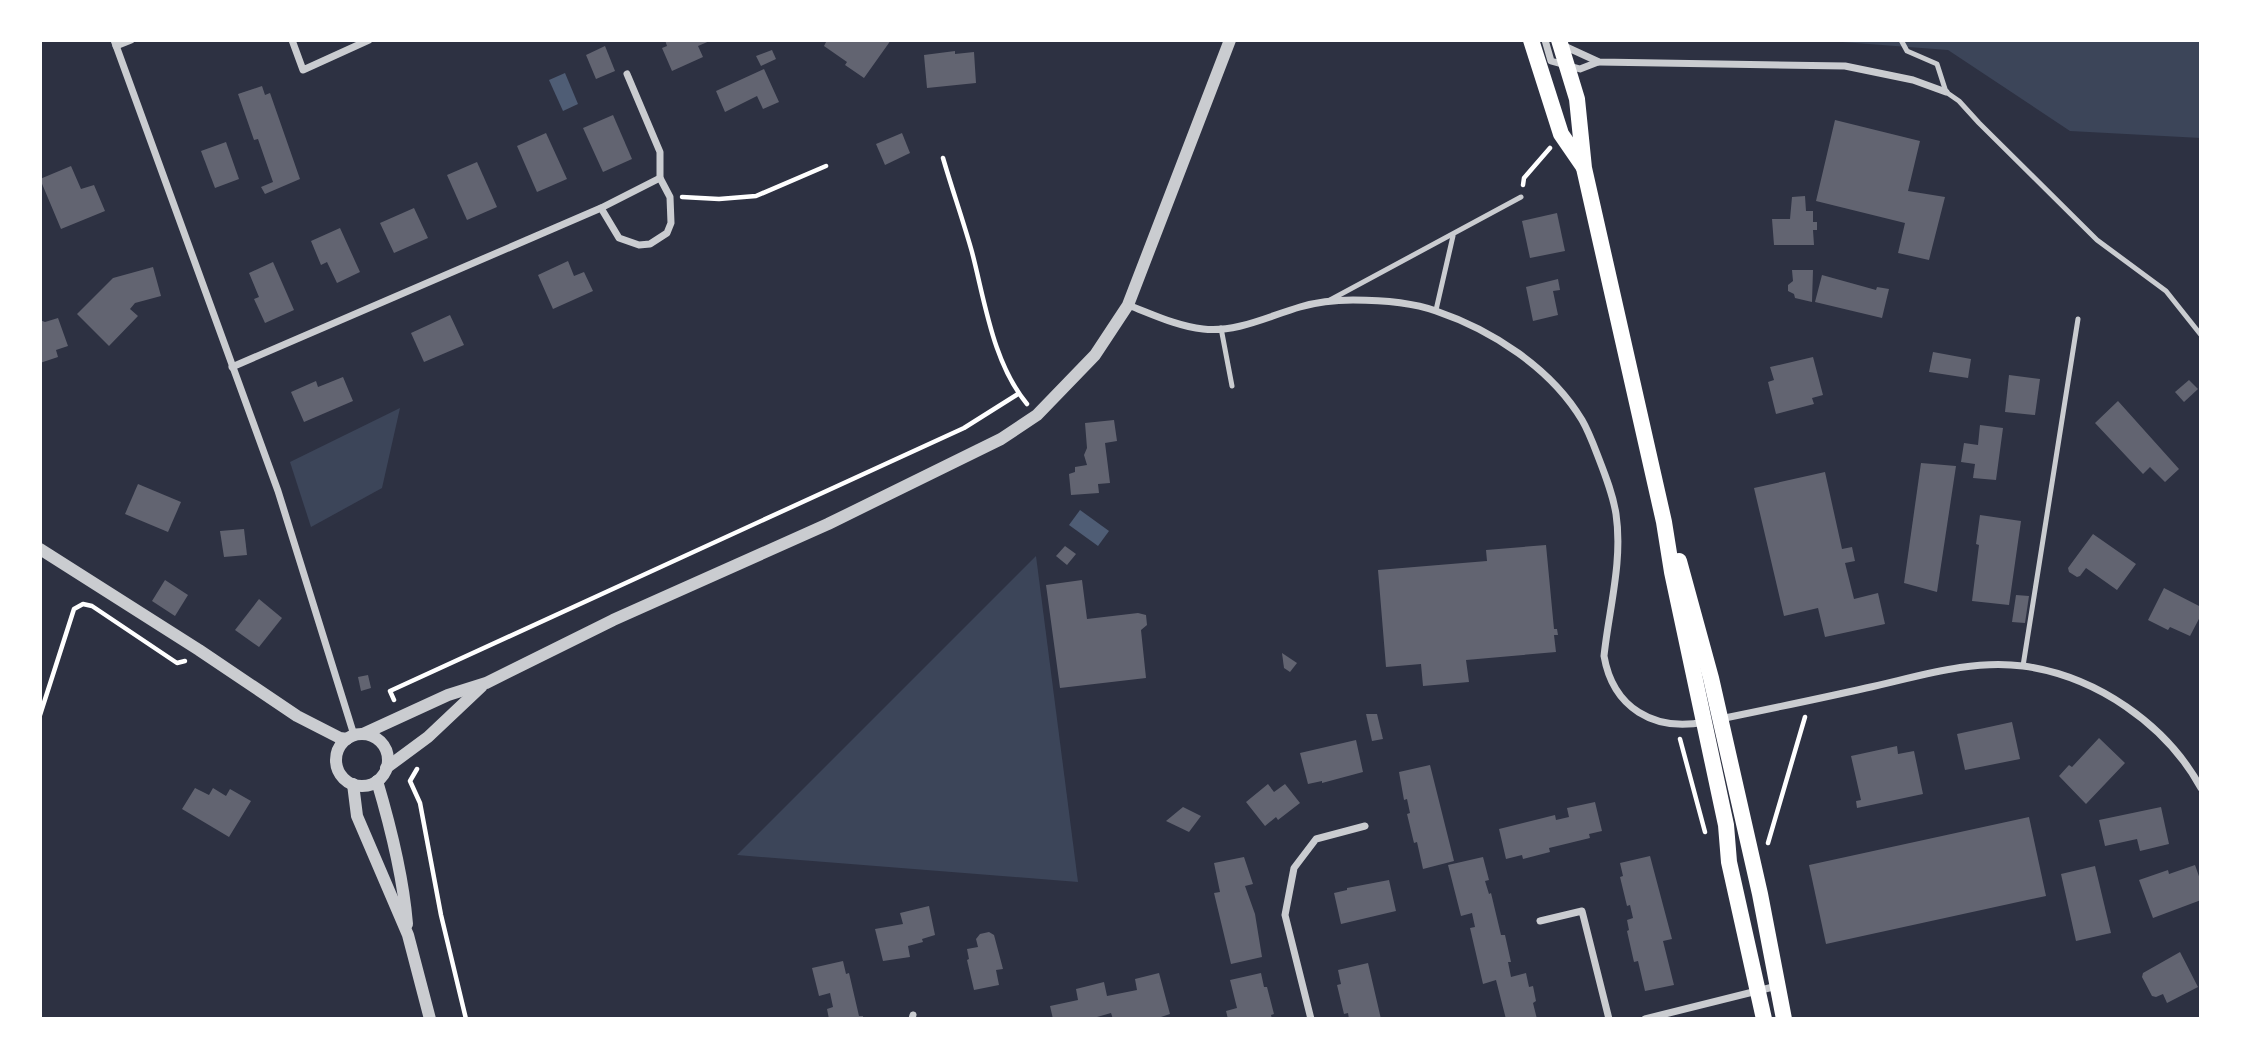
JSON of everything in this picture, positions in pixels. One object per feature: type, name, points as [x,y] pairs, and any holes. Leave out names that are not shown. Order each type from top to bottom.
[{"type":"main road","points":[[1531,40],[1561,134],[1584,168]]},
{"type":"main road","points":[[1555,41],[1573,72],[1584,168],[1664,522],[1682,568],[1712,721],[1784,1019]]},
{"type":"main road","points":[[1712,721],[1729,862],[1763,1019]]},
{"type":"street","points":[[131,40],[115,43],[278,491],[355,736]]},
{"type":"street","points":[[292,40],[303,70],[369,40]]},
{"type":"street","points":[[40,549],[297,716],[341,738],[355,736],[448,695],[486,682],[613,620],[828,524],[1001,439],[1037,415],[1095,355],[1128,304],[1230,40]]},
{"type":"street","points":[[1555,41],[1599,62]]},
{"type":"street","points":[[1573,72],[1599,62],[1845,66],[1913,80],[1946,92]]},
{"type":"street","points":[[601,208],[619,238],[639,245],[650,244],[667,233],[671,223],[670,197],[660,178],[660,152],[627,75]]},
{"type":"street","points":[[232,367],[601,208],[660,178]]},
{"type":"street","points":[[1128,304],[1175,323],[1205,329],[1241,326],[1303,306],[1330,301],[1409,304],[1436,310],[1481,330],[1536,367],[1567,398],[1583,421],[1609,483],[1616,515],[1618,556],[1604,656],[1607,672],[1616,692],[1650,719],[1676,724],[1712,721],[1966,666],[2023,666],[2080,680],[2142,717],[2187,762],[2201,788]]},
{"type":"street","points":[[355,736],[338,752],[337,768],[341,775],[353,784],[370,785],[486,682]]},
{"type":"street","points":[[355,736],[378,740],[383,746],[386,768]]},
{"type":"street","points":[[377,781],[394,841],[404,891],[408,935]]},
{"type":"street","points":[[353,784],[357,816],[408,935],[430,1019]]},
{"type":"street","points":[[1311,1019],[1285,915],[1294,868],[1316,839],[1366,826]]},
{"type":"street","points":[[1540,921],[1582,911],[1609,1019]]},
{"type":"street","points":[[1645,1019],[1778,986]]},
{"type":"lane","points":[[1901,40],[1907,51],[1937,64],[1946,92],[1959,101],[2097,240],[2166,291],[2201,335]]},
{"type":"lane","points":[[1330,301],[1521,197]]},
{"type":"lane","points":[[1436,310],[1452,236]]},
{"type":"lane","points":[[2023,666],[2078,319]]},
{"type":"lane","points":[[1221,328],[1232,386]]},
{"type":"path","points":[[943,158],[1000,356],[1018,394],[1037,415]]},
{"type":"path","points":[[670,197],[719,199],[756,196],[826,166]]},
{"type":"path","points":[[401,717],[390,691],[964,428],[1018,394]]},
{"type":"path","points":[[40,715],[74,609],[83,604],[92,606],[177,663],[199,650]]},
{"type":"path","points":[[1765,851],[1805,722],[1805,702]]},
{"type":"path","points":[[415,746],[420,762],[410,781],[420,803],[441,915],[466,1019]]},
{"type":"shaded area","points":[[1816,40],[2201,40],[2201,138],[2070,131],[1948,50]]},
{"type":"shaded area","points":[[565,73],[578,104],[563,111],[549,80]]},
{"type":"shaded area","points":[[400,408],[382,488],[311,527],[290,462]]},
{"type":"shaded area","points":[[1080,510],[1109,531],[1098,546],[1069,525]]},
{"type":"shaded area","points":[[1036,556],[1078,882],[737,855]]},
{"type":"building","points":[[665,40],[712,40],[698,46],[703,57],[672,71],[662,48],[667,46]]},
{"type":"building","points":[[827,40],[891,40],[864,78],[824,46]]},
{"type":"building","points":[[605,46],[615,71],[596,79],[586,55]]},
{"type":"building","points":[[772,50],[776,59],[761,66],[756,56]]},
{"type":"building","points":[[955,51],[955,54],[974,52],[976,83],[927,88],[924,55]]},
{"type":"building","points":[[764,69],[779,102],[763,109],[757,96],[725,112],[716,91]]},
{"type":"building","points":[[262,86],[265,95],[270,93],[300,179],[265,194],[261,187],[273,182],[258,139],[254,140],[238,94]]},
{"type":"building","points":[[613,115],[632,159],[603,172],[583,128]]},
{"type":"building","points":[[1835,120],[1920,141],[1908,191],[1945,197],[1929,260],[1898,253],[1905,223],[1816,201]]},
{"type":"building","points":[[546,133],[567,179],[537,192],[517,146]]},
{"type":"building","points":[[902,133],[910,153],[885,165],[876,144]]},
{"type":"building","points":[[226,142],[239,179],[215,188],[201,151]]},
{"type":"building","points":[[477,162],[497,207],[467,220],[447,175]]},
{"type":"building","points":[[71,166],[81,189],[94,185],[105,211],[61,229],[40,179]]},
{"type":"building","points":[[1805,196],[1806,211],[1813,211],[1813,222],[1817,222],[1817,230],[1813,230],[1814,245],[1774,245],[1772,219],[1790,219],[1792,197]]},
{"type":"building","points":[[414,208],[428,238],[394,253],[380,223]]},
{"type":"building","points":[[1557,213],[1565,251],[1530,258],[1522,221]]},
{"type":"building","points":[[340,228],[360,272],[337,283],[327,262],[321,265],[311,241]]},
{"type":"building","points":[[568,261],[574,276],[584,272],[593,291],[553,309],[538,275]]},
{"type":"building","points":[[273,262],[294,310],[265,323],[254,299],[259,297],[249,273]]},
{"type":"building","points":[[153,267],[161,296],[135,303],[130,309],[138,316],[109,346],[77,314],[113,278]]},
{"type":"building","points":[[1792,270],[1813,270],[1812,302],[1795,298],[1794,294],[1788,291],[1788,285],[1793,281]]},
{"type":"building","points":[[1822,275],[1876,290],[1877,287],[1889,289],[1882,318],[1815,302]]},
{"type":"building","points":[[1558,279],[1560,290],[1553,291],[1558,315],[1533,321],[1526,287]]},
{"type":"building","points":[[450,315],[464,345],[424,362],[411,333]]},
{"type":"building","points":[[58,318],[68,346],[56,350],[58,357],[40,363],[40,320],[45,322]]},
{"type":"building","points":[[1933,352],[1971,359],[1968,378],[1929,372]]},
{"type":"building","points":[[1813,357],[1823,395],[1812,398],[1814,404],[1776,414],[1768,382],[1774,380],[1770,367]]},
{"type":"building","points":[[2009,375],[2040,379],[2035,415],[2005,412]]},
{"type":"building","points":[[343,377],[353,401],[304,422],[291,392],[316,381],[318,387]]},
{"type":"building","points":[[2189,380],[2198,389],[2184,402],[2175,392]]},
{"type":"building","points":[[2118,401],[2179,469],[2165,482],[2150,467],[2143,474],[2095,423]]},
{"type":"building","points":[[1114,420],[1117,441],[1105,443],[1110,483],[1098,484],[1099,493],[1071,495],[1069,474],[1075,472],[1075,467],[1087,465],[1084,455],[1087,448],[1085,423]]},
{"type":"building","points":[[1980,425],[2003,428],[1996,480],[1973,478],[1975,464],[1961,462],[1964,443],[1978,445]]},
{"type":"building","points":[[1921,463],[1956,466],[1937,592],[1904,583]]},
{"type":"building","points":[[1825,472],[1842,549],[1852,547],[1855,561],[1845,563],[1854,599],[1878,593],[1885,624],[1825,637],[1818,608],[1784,616],[1754,488]]},
{"type":"building","points":[[138,484],[181,502],[168,532],[125,514]]},
{"type":"building","points":[[1980,515],[2021,521],[2009,605],[1972,601]]},
{"type":"building","points":[[244,529],[247,555],[224,557],[220,531]]},
{"type":"building","points":[[2093,534],[2136,564],[2117,590],[2086,568],[2077,577],[2069,572],[2068,568]]},
{"type":"building","points":[[1546,545],[1554,629],[1557,629],[1558,635],[1554,635],[1556,652],[1466,660],[1469,682],[1423,686],[1421,664],[1386,667],[1378,570],[1487,561],[1486,550]]},
{"type":"building","points":[[1065,546],[1076,554],[1067,565],[1056,556]]},
{"type":"building","points":[[165,580],[188,595],[175,616],[152,601]]},
{"type":"building","points":[[1082,580],[1087,619],[1138,613],[1146,615],[1147,625],[1141,630],[1146,678],[1060,688],[1046,585]]},
{"type":"building","points":[[2164,588],[2201,607],[2201,615],[2190,636],[2170,627],[2168,630],[2148,620]]},
{"type":"building","points":[[2016,595],[2029,596],[2025,623],[2012,622]]},
{"type":"building","points":[[259,599],[282,618],[259,647],[235,630]]},
{"type":"building","points":[[1282,653],[1297,663],[1290,672],[1284,668]]},
{"type":"building","points":[[368,675],[371,688],[361,691],[358,677]]},
{"type":"building","points":[[1366,714],[1377,714],[1383,739],[1372,741]]},
{"type":"building","points":[[2012,722],[2020,759],[1965,770],[1957,734]]},
{"type":"building","points":[[2099,738],[2125,763],[2086,804],[2059,776],[2069,765],[2072,767]]},
{"type":"building","points":[[1356,740],[1363,772],[1308,784],[1300,753]]},
{"type":"building","points":[[1897,746],[1898,754],[1914,751],[1923,794],[1857,808],[1856,801],[1861,800],[1851,756]]},
{"type":"building","points":[[1430,765],[1454,861],[1423,869],[1417,842],[1414,843],[1407,814],[1410,813],[1407,799],[1404,800],[1399,772]]},
{"type":"building","points":[[1268,784],[1274,792],[1285,784],[1300,803],[1278,820],[1276,817],[1265,826],[1246,802]]},
{"type":"building","points":[[195,788],[209,795],[213,788],[226,796],[230,789],[251,801],[229,837],[182,809]]},
{"type":"building","points":[[1595,802],[1602,831],[1589,834],[1590,838],[1549,848],[1550,852],[1523,859],[1522,855],[1506,859],[1499,829],[1555,815],[1556,820],[1569,817],[1567,808]]},
{"type":"building","points":[[1183,807],[1201,816],[1189,832],[1166,821]]},
{"type":"building","points":[[2161,807],[2169,844],[2140,851],[2137,839],[2105,846],[2099,820]]},
{"type":"building","points":[[2029,817],[2046,896],[1826,944],[1809,865]]},
{"type":"building","points":[[1650,856],[1672,939],[1663,941],[1674,985],[1645,991],[1638,961],[1634,962],[1627,931],[1627,920],[1633,918],[1620,877],[1623,876],[1620,863]]},
{"type":"building","points":[[1244,857],[1253,884],[1245,886],[1255,914],[1262,957],[1231,964],[1214,893],[1220,892],[1214,863]]},
{"type":"building","points":[[1483,857],[1489,880],[1485,881],[1489,894],[1491,893],[1501,935],[1505,935],[1511,962],[1508,962],[1511,977],[1526,973],[1529,987],[1533,986],[1537,1019],[1506,1019],[1496,980],[1483,984],[1470,928],[1475,927],[1472,913],[1461,916],[1448,865]]},
{"type":"building","points":[[2195,865],[2201,882],[2201,900],[2153,918],[2139,880],[2168,870],[2169,874]]},
{"type":"building","points":[[2095,866],[2111,933],[2076,941],[2061,874]]},
{"type":"building","points":[[1389,880],[1396,911],[1341,924],[1334,893]]},
{"type":"building","points":[[929,906],[935,935],[908,946],[910,957],[883,961],[875,929],[903,924],[900,913]]},
{"type":"building","points":[[989,932],[994,935],[1003,969],[996,970],[999,985],[974,990],[967,949],[978,947],[976,939],[980,934]]},
{"type":"building","points":[[2180,952],[2198,987],[2167,1003],[2163,994],[2152,996],[2142,977],[2143,973]]},
{"type":"building","points":[[843,961],[846,974],[849,973],[859,1016],[863,1016],[863,1019],[829,1019],[827,1009],[833,1007],[830,993],[819,996],[812,968]]},
{"type":"building","points":[[1368,963],[1381,1019],[1349,1019],[1348,1013],[1344,1014],[1337,985],[1341,984],[1338,970]]},
{"type":"building","points":[[1159,973],[1170,1014],[1155,1019],[1113,1019],[1111,1013],[1097,1017],[1098,1019],[1053,1019],[1050,1006],[1078,1000],[1076,989],[1104,982],[1107,996],[1137,990],[1135,979]]},
{"type":"building","points":[[1261,973],[1274,1014],[1271,1015],[1272,1019],[1228,1019],[1226,1011],[1237,1008],[1230,980]]}]
